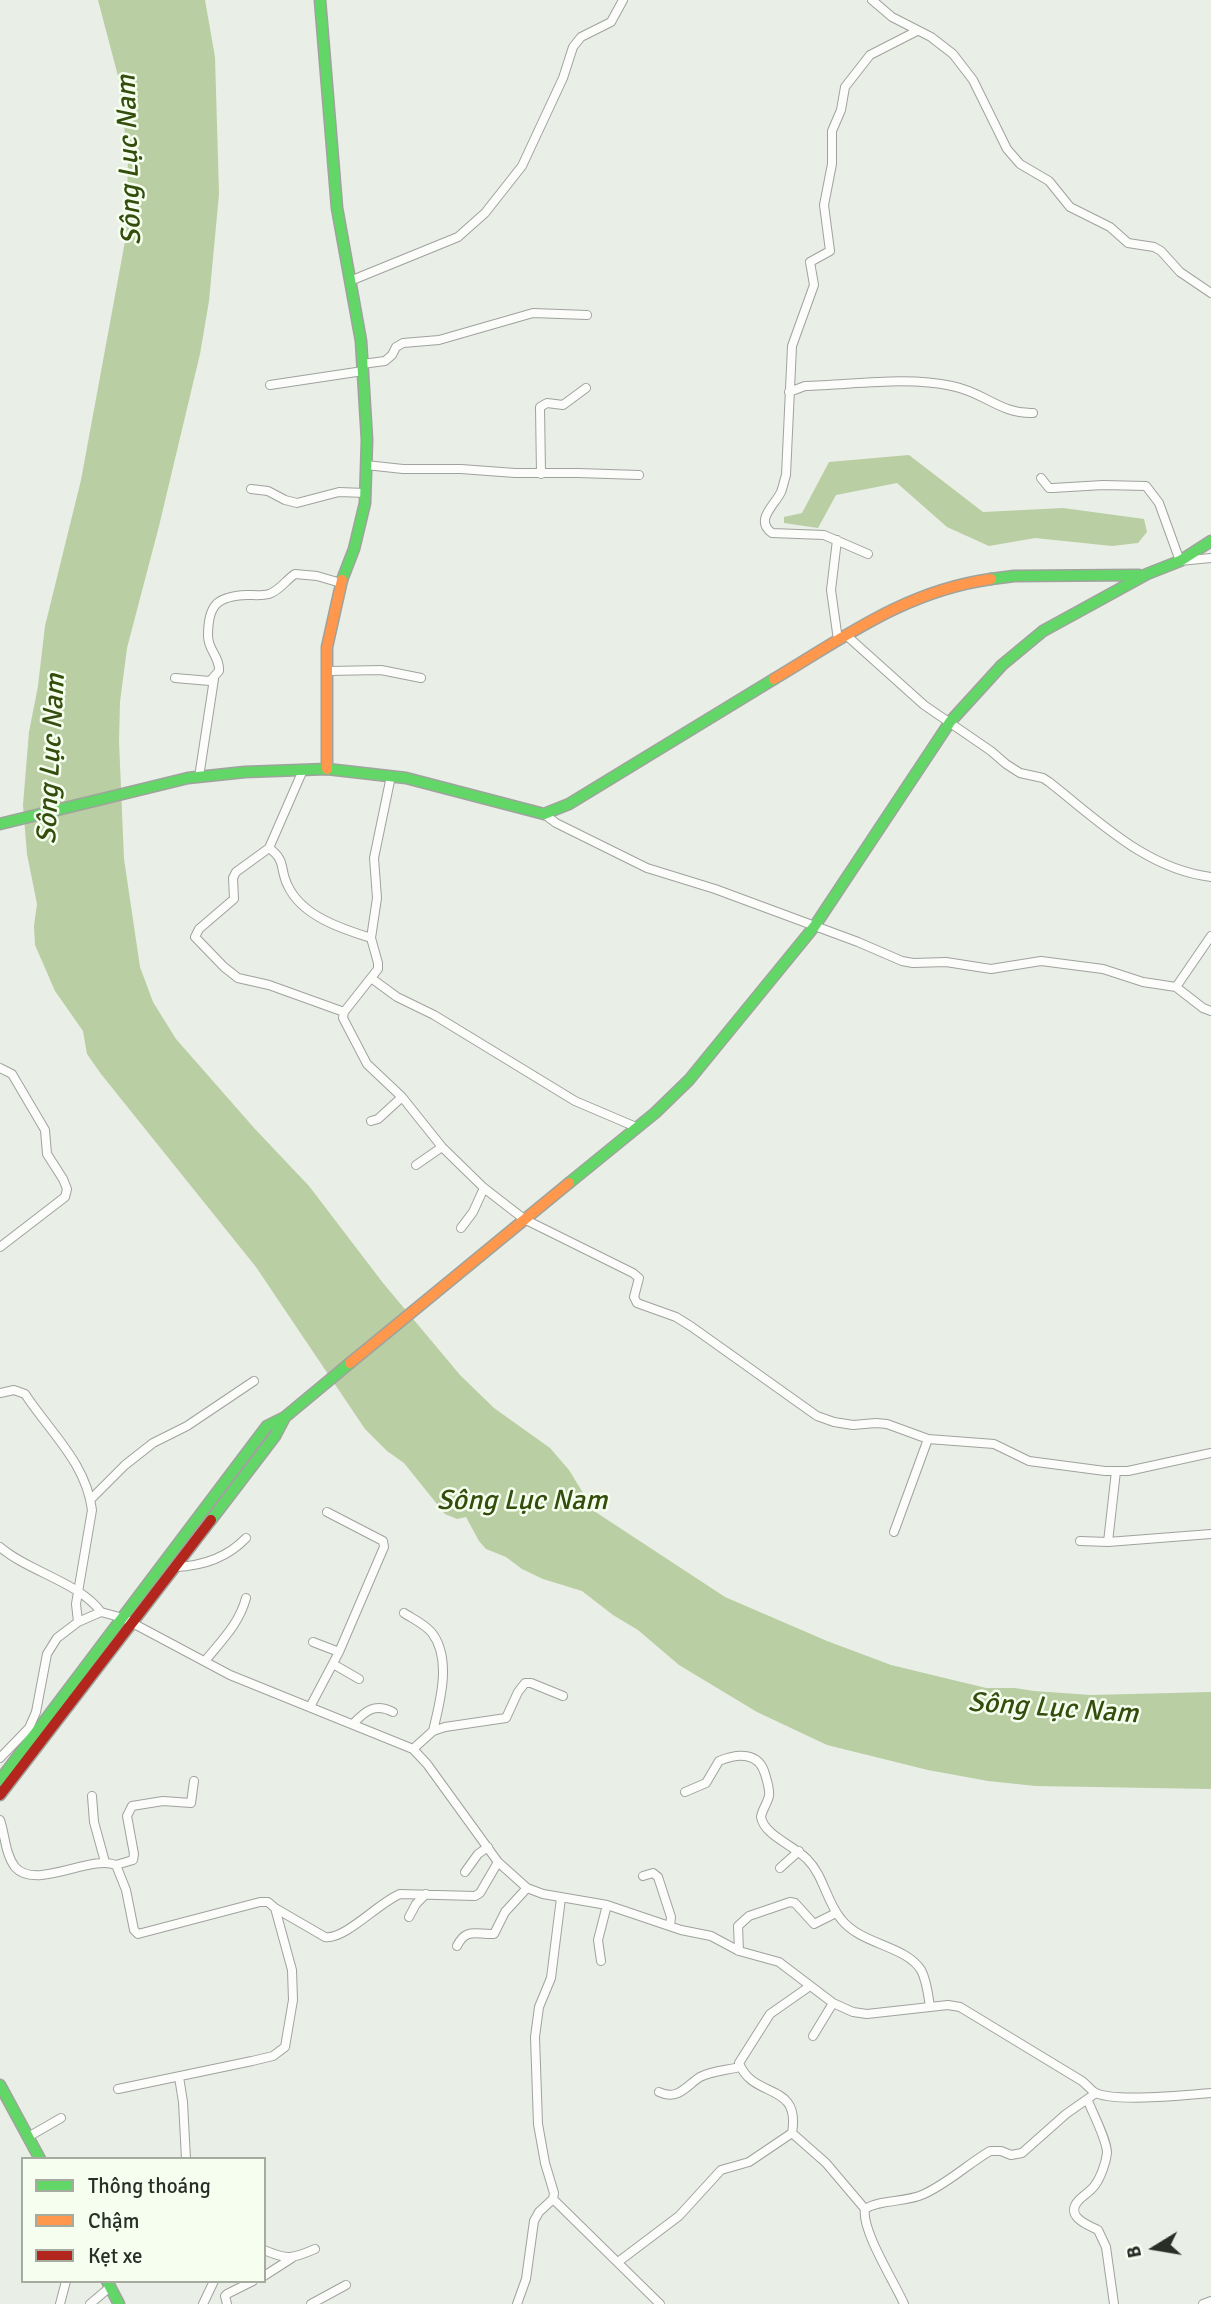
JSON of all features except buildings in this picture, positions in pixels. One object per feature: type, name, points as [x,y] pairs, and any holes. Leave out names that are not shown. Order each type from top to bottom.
[{"type":"main road","points":[[320,0],[337,208],[362,367],[367,440],[365,493],[354,549],[341,583],[327,647],[327,769]]},
{"type":"main road","points":[[0,1795],[267,1426],[285,1417],[655,1113],[689,1080],[814,927],[950,722],[1002,665],[1043,631],[1147,573],[1180,561],[1211,541]]},
{"type":"main road","points":[[0,824],[193,777],[327,769],[406,778],[544,814],[569,804],[890,609],[944,588],[1014,576],[1117,576],[1147,573]]},
{"type":"main road","points":[[0,1780],[127,1620],[175,1567],[275,1436],[285,1417]]},
{"type":"main road","points":[[0,2085],[39,2157]]},
{"type":"main road","points":[[108,2284],[119,2304]]},
{"type":"street","points":[[350,281],[458,237],[485,213],[522,166],[562,78],[573,47],[581,37],[611,22],[622,0]]},
{"type":"street","points":[[872,0],[886,13],[943,46],[964,65],[985,101],[1007,149],[1020,163],[1049,181],[1061,199],[1074,210],[1111,227],[1128,243],[1154,247],[1161,251],[1180,272],[1211,293]]},
{"type":"street","points":[[867,554],[824,535],[772,533],[767,529],[765,521],[768,510],[782,489],[786,475],[792,346],[814,285],[810,262],[830,251],[824,205],[832,164],[832,131],[841,110],[845,87],[870,55],[917,31]]},
{"type":"street","points":[[270,385],[385,361],[399,344],[439,340],[533,313],[587,316]]},
{"type":"street","points":[[789,392],[805,386],[936,383],[972,392],[1014,413],[1033,413]]},
{"type":"street","points":[[541,474],[540,407],[547,403],[563,405],[586,388]]},
{"type":"street","points":[[366,465],[403,469],[639,475]]},
{"type":"street","points":[[1041,478],[1049,488],[1146,486],[1160,503],[1180,561],[1211,558]]},
{"type":"street","points":[[251,489],[268,491],[297,503],[339,492],[365,493]]},
{"type":"street","points":[[837,540],[831,590],[842,637],[924,705],[1013,768],[1049,782],[1140,853],[1176,870],[1211,877]]},
{"type":"street","points":[[193,777],[214,679],[220,666],[208,645],[210,610],[233,596],[268,594],[295,574],[317,576],[341,583]]},
{"type":"street","points":[[328,671],[375,670],[421,678]]},
{"type":"street","points":[[175,678],[210,681],[214,679]]},
{"type":"street","points":[[303,770],[269,848],[236,872],[233,878],[234,900],[199,929],[195,937],[238,978],[269,985],[344,1012]]},
{"type":"street","points":[[391,776],[374,858],[377,898],[371,938],[378,962],[377,969],[344,1012],[345,1024],[367,1064],[402,1097],[442,1147],[484,1188],[524,1219],[633,1272],[639,1278],[634,1297],[637,1303],[676,1317],[692,1326],[800,1407],[817,1416],[853,1425],[887,1424],[929,1439],[994,1444],[1029,1461],[1116,1471],[1152,1467],[1211,1453]]},
{"type":"street","points":[[544,814],[556,823],[647,868],[715,889],[902,961],[946,962],[991,969],[1041,961],[1103,969],[1143,982],[1175,987],[1211,1011]]},
{"type":"street","points":[[269,848],[282,862],[288,888],[309,911],[371,938]]},
{"type":"street","points":[[1175,987],[1211,936]]},
{"type":"street","points":[[371,978],[397,997],[435,1015],[575,1101],[636,1127]]},
{"type":"street","points":[[0,1068],[12,1074],[41,1123],[46,1133],[47,1154],[64,1179],[67,1194],[0,1247]]},
{"type":"street","points":[[371,1121],[402,1097]]},
{"type":"street","points":[[416,1165],[442,1147]]},
{"type":"street","points":[[461,1228],[473,1212],[484,1188]]},
{"type":"street","points":[[91,1499],[125,1465],[153,1443],[187,1426],[254,1381]]},
{"type":"street","points":[[0,1393],[14,1390],[25,1394],[77,1464],[91,1499],[93,1510],[76,1604],[78,1622]]},
{"type":"street","points":[[894,1532],[929,1439]]},
{"type":"street","points":[[1108,1542],[1116,1471]]},
{"type":"street","points":[[310,1707],[340,1652],[384,1547],[383,1541],[377,1537],[327,1512]]},
{"type":"street","points":[[1080,1541],[1108,1542],[1211,1534]]},
{"type":"street","points":[[175,1567],[203,1564],[221,1556],[246,1538]]},
{"type":"street","points":[[0,1548],[78,1592],[101,1612],[127,1620],[230,1675],[413,1749],[498,1862],[527,1888],[561,1898],[607,1905],[670,1926],[711,1936],[739,1951],[779,1962],[833,2003],[853,2012],[867,2014],[948,2005],[966,2010],[1082,2081],[1096,2093],[1111,2096],[1174,2097],[1211,2093]]},
{"type":"street","points":[[205,1661],[232,1630],[243,1611],[246,1598]]},
{"type":"street","points":[[0,1758],[29,1728],[36,1712],[47,1654],[57,1639],[78,1622],[101,1612]]},
{"type":"street","points":[[404,1614],[432,1632],[442,1655],[439,1699],[433,1731]]},
{"type":"street","points":[[313,1642],[340,1652]]},
{"type":"street","points":[[333,1664],[359,1679]]},
{"type":"street","points":[[413,1749],[433,1731],[506,1718],[525,1683],[563,1696]]},
{"type":"street","points":[[353,1724],[370,1709],[378,1707],[393,1712]]},
{"type":"street","points":[[685,1792],[706,1783],[719,1761],[741,1756],[757,1759],[764,1769],[769,1792],[762,1810],[762,1824],[766,1830],[799,1851],[816,1869],[836,1913],[850,1930],[911,1960],[919,1968],[926,1983],[930,2007]]},
{"type":"street","points":[[0,1820],[11,1860],[21,1871],[30,1874],[56,1873],[105,1862],[116,1865],[133,1860],[127,1816],[132,1806],[146,1803],[191,1803],[194,1781]]},
{"type":"street","points":[[92,1797],[94,1822],[105,1862]]},
{"type":"street","points":[[465,1872],[478,1854],[488,1847]]},
{"type":"street","points":[[780,1868],[799,1851]]},
{"type":"street","points":[[116,1865],[126,1890],[134,1930],[138,1934],[268,1902],[330,1938],[341,1934],[389,1898],[400,1894],[475,1896],[480,1893],[498,1862]]},
{"type":"street","points":[[643,1877],[653,1873],[658,1877],[671,1917],[670,1926]]},
{"type":"street","points":[[457,1946],[464,1935],[470,1932],[494,1934],[505,1912],[527,1888]]},
{"type":"street","points":[[409,1917],[426,1894]]},
{"type":"street","points":[[561,1898],[551,1978],[538,2007],[535,2029],[538,2124],[545,2164],[553,2185],[553,2199],[660,2304]]},
{"type":"street","points":[[739,1951],[738,1926],[749,1916],[793,1902],[814,1924],[836,1913]]},
{"type":"street","points":[[601,1961],[598,1940],[607,1905]]},
{"type":"street","points":[[118,2089],[273,2056],[285,2047],[293,2000],[292,1970],[275,1908]]},
{"type":"street","points":[[618,2262],[678,2216],[716,2173],[726,2167],[750,2162],[792,2133],[792,2107],[786,2100],[753,2081],[740,2067],[740,2059],[757,2038],[770,2014],[810,1986]]},
{"type":"street","points":[[813,2036],[833,2003]]},
{"type":"street","points":[[659,2092],[672,2095],[687,2089],[701,2077],[740,2067]]},
{"type":"street","points":[[179,2077],[186,2157]]},
{"type":"street","points":[[865,2209],[924,2194],[990,2151],[1011,2155],[1022,2153],[1066,2114],[1096,2093]]},
{"type":"street","points":[[1088,2101],[1106,2146],[1106,2156],[1096,2183],[1075,2207],[1081,2224],[1098,2230],[1106,2247],[1115,2304]]},
{"type":"street","points":[[28,2137],[61,2118]]},
{"type":"street","points":[[792,2133],[826,2163],[865,2209],[864,2214],[877,2250],[904,2304]]},
{"type":"street","points":[[517,2304],[526,2279],[534,2221],[553,2199]]},
{"type":"street","points":[[266,2275],[292,2258],[315,2249]]},
{"type":"street","points":[[266,2251],[280,2257],[292,2258]]},
{"type":"street","points":[[60,2304],[65,2283]]},
{"type":"street","points":[[203,2304],[213,2283]]},
{"type":"street","points":[[228,2304],[225,2296],[249,2283]]},
{"type":"street","points":[[90,2304],[108,2284]]},
{"type":"street","points":[[311,2304],[346,2285]]},
{"type":"street","points":[[1203,2304],[1211,2301]]},
{"type":"water","name":"Sông Lục Nam","points":[[98,0],[205,0],[215,57],[219,194],[209,301],[200,354],[127,648],[120,702],[124,859],[140,967],[153,1002],[176,1039],[309,1186],[383,1283],[460,1375],[494,1408],[550,1448],[569,1470],[594,1511],[725,1597],[891,1665],[986,1688],[1091,1695],[1211,1692],[1211,1789],[1036,1786],[988,1781],[928,1770],[827,1745],[757,1712],[679,1665],[638,1630],[582,1591],[543,1579],[522,1569],[506,1557],[486,1549],[466,1517],[457,1519],[445,1514],[404,1463],[387,1451],[365,1429],[256,1267],[87,1054],[83,1031],[55,991],[35,945],[37,904],[27,854],[23,805],[29,732],[45,626],[81,480],[126,236],[128,160],[118,76]]},
{"type":"water","points":[[909,455],[983,512],[1063,508],[1144,519],[1147,532],[1138,543],[1112,546],[1035,538],[989,546],[947,527],[897,483],[836,495],[818,528],[784,523],[784,517],[802,513],[829,462]]},
{"type":"traffic: fast","points":[[320,0],[337,208],[361,341],[367,440],[365,503],[354,549],[342,580]]},
{"type":"traffic: fast","points":[[569,1183],[655,1113],[689,1080],[814,927],[950,722],[1002,665],[1043,631],[1147,574],[1180,561],[1211,541]]},
{"type":"traffic: fast","points":[[991,579],[1014,576],[1139,575]]},
{"type":"traffic: fast","points":[[0,824],[188,778],[245,772],[327,769],[406,778],[544,814],[569,804],[774,679]]},
{"type":"traffic: fast","points":[[0,1780],[267,1426],[285,1417],[350,1363]]},
{"type":"traffic: fast","points":[[211,1520],[275,1436],[285,1417]]},
{"type":"traffic: fast","points":[[0,2085],[39,2157]]},
{"type":"traffic: fast","points":[[108,2283],[119,2304]]},
{"type":"traffic: slow","points":[[774,679],[878,617],[904,605],[960,585],[991,579]]},
{"type":"traffic: slow","points":[[327,769],[327,647],[342,580]]},
{"type":"traffic: slow","points":[[350,1363],[569,1183]]},
{"type":"traffic: jam","points":[[0,1795],[211,1520]]}]
